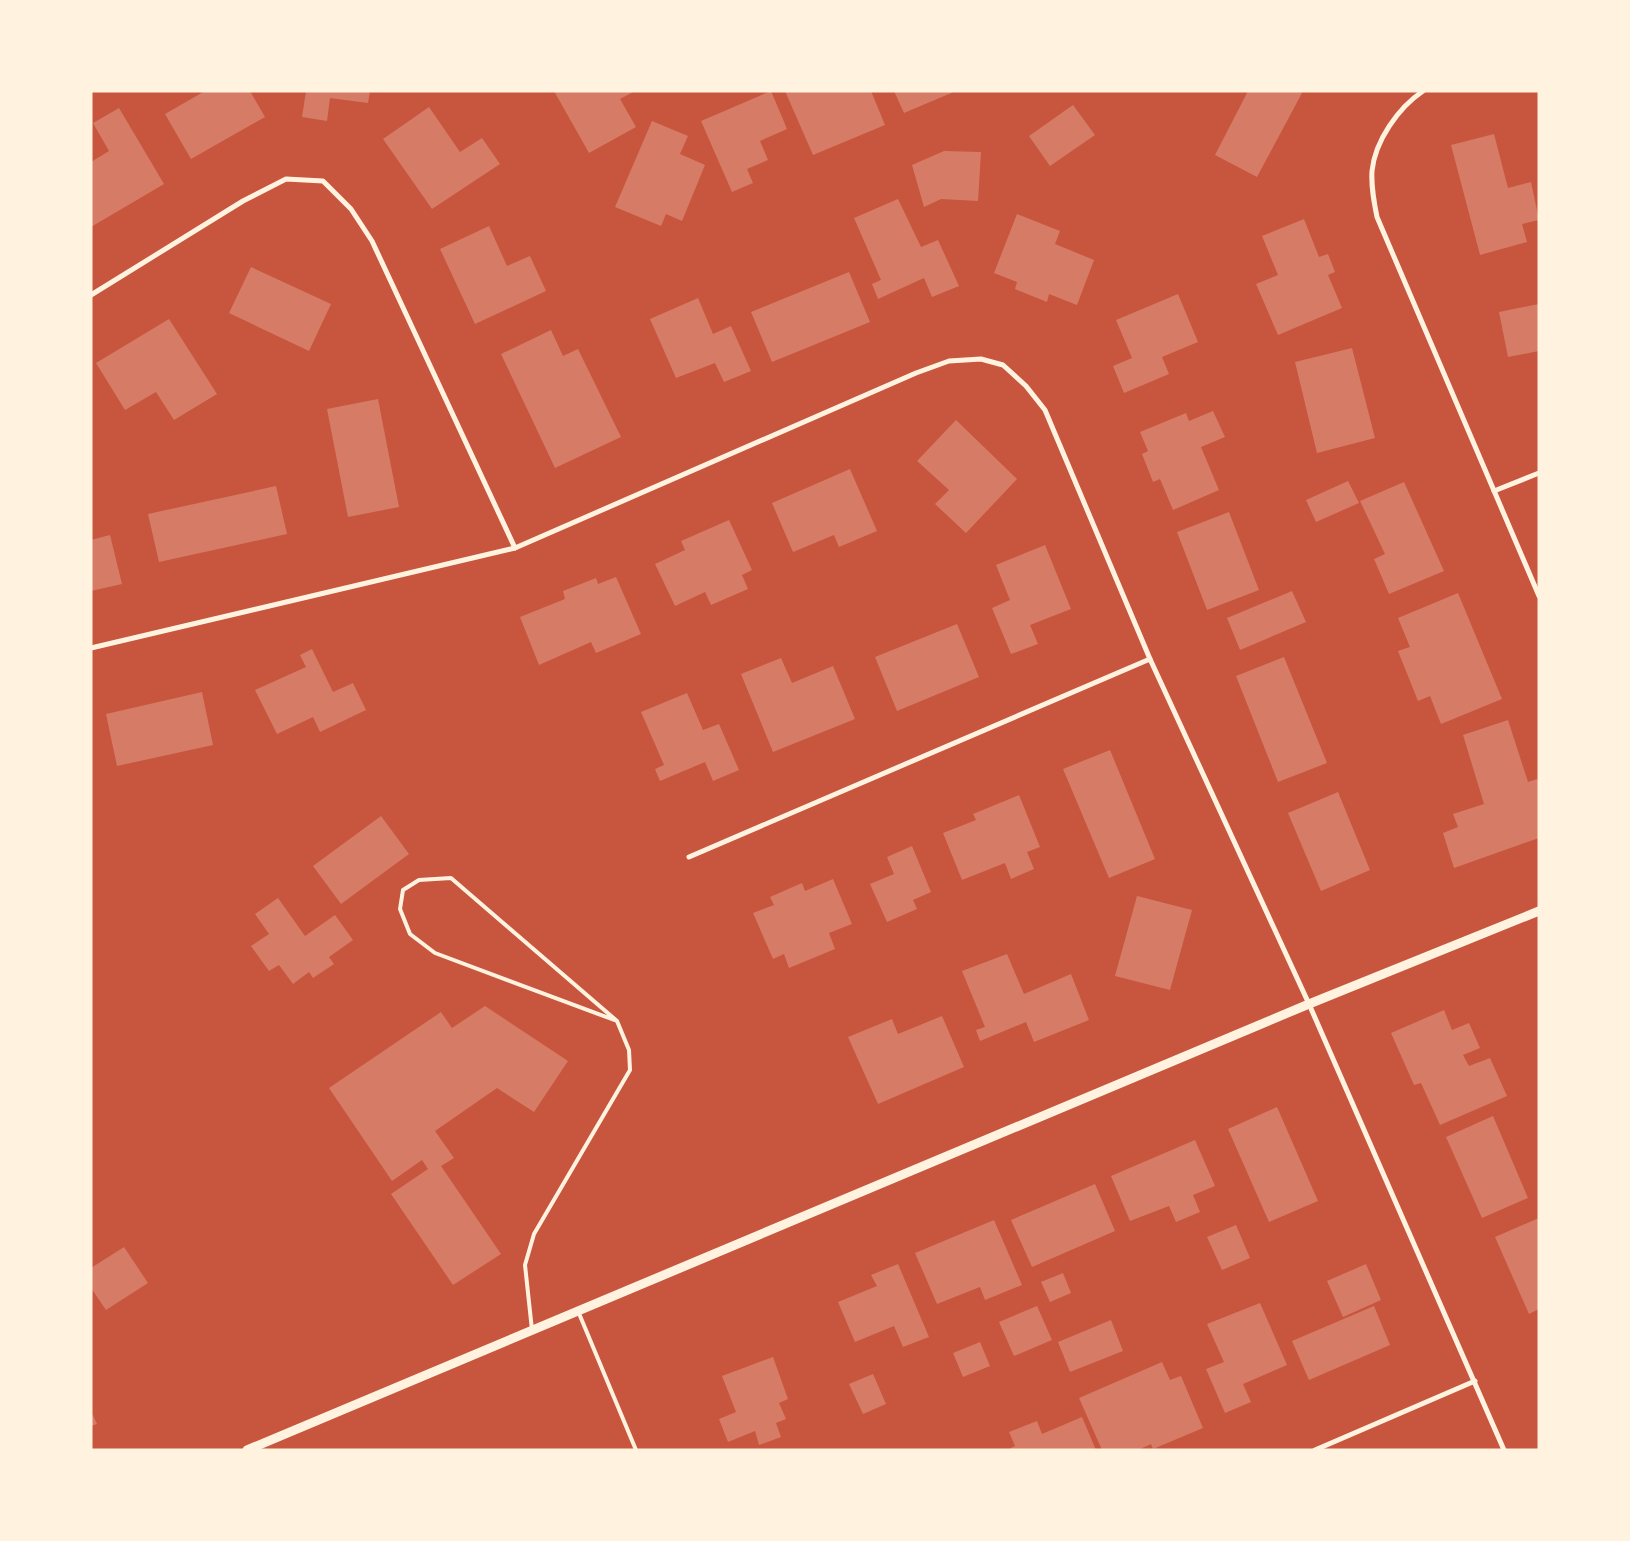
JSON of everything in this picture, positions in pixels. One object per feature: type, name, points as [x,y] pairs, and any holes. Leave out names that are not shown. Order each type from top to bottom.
[{"type":"street","points":[[1422,91],[1400,112],[1387,130],[1377,151],[1372,170],[1372,195],[1377,217],[1539,596]]},
{"type":"street","points":[[91,295],[243,201],[286,179],[324,181],[351,208],[372,241],[515,548]]},
{"type":"street","points":[[91,648],[515,548],[916,372],[949,361],[981,359],[1003,365],[1026,386],[1045,410],[1150,659],[1309,1004],[1504,1450]]},
{"type":"street","points":[[1494,491],[1539,473]]},
{"type":"street","points":[[689,857],[1150,659]]},
{"type":"street","points":[[246,1450],[1309,1004],[1539,911]]},
{"type":"street","points":[[1315,1450],[1475,1381]]},
{"type":"lane","points":[[532,1330],[525,1265],[534,1234],[630,1070],[629,1050],[617,1021],[451,878],[418,880],[402,890],[400,909],[410,934],[435,953],[617,1021]]},
{"type":"lane","points":[[578,1311],[636,1450]]},
{"type":"building","points":[[205,91],[250,91],[265,117],[191,159],[165,114]]},
{"type":"building","points":[[306,91],[370,91],[368,103],[330,98],[327,121],[302,117]]},
{"type":"building","points":[[554,91],[635,91],[620,99],[636,127],[589,153]]},
{"type":"building","points":[[771,91],[787,129],[760,141],[768,160],[747,169],[753,183],[732,192],[701,121]]},
{"type":"building","points":[[785,91],[871,91],[885,125],[813,155]]},
{"type":"building","points":[[894,91],[956,91],[904,113]]},
{"type":"building","points":[[1248,91],[1299,91],[1302,93],[1257,177],[1215,155]]},
{"type":"building","points":[[1073,105],[1095,135],[1050,166],[1029,136]]},
{"type":"building","points":[[429,107],[460,152],[482,138],[500,164],[432,209],[383,139]]},
{"type":"building","points":[[119,108],[164,184],[91,227],[91,162],[109,151],[93,123]]},
{"type":"building","points":[[652,121],[688,136],[680,154],[705,165],[682,221],[666,214],[661,226],[615,207]]},
{"type":"building","points":[[1494,134],[1508,188],[1531,182],[1539,220],[1522,224],[1527,242],[1480,255],[1451,145]]},
{"type":"building","points":[[944,151],[981,152],[978,201],[941,199],[924,207],[912,165]]},
{"type":"building","points":[[898,199],[921,247],[938,240],[959,286],[932,297],[924,278],[878,299],[872,284],[881,280],[854,218]]},
{"type":"building","points":[[1017,214],[1060,231],[1055,244],[1094,260],[1077,305],[1049,294],[1047,302],[1015,289],[1017,282],[994,273]]},
{"type":"building","points":[[1304,219],[1319,257],[1328,254],[1335,272],[1328,275],[1342,308],[1278,335],[1256,284],[1278,275],[1262,236]]},
{"type":"building","points":[[489,226],[507,266],[530,256],[546,291],[475,324],[440,249]]},
{"type":"building","points":[[251,267],[331,304],[309,351],[229,313]]},
{"type":"building","points":[[849,272],[870,322],[772,362],[751,312]]},
{"type":"building","points":[[1178,294],[1198,342],[1162,357],[1169,374],[1124,393],[1113,366],[1132,358],[1116,320]]},
{"type":"building","points":[[698,298],[713,334],[731,326],[751,371],[724,382],[715,363],[676,378],[650,319]]},
{"type":"building","points":[[1539,304],[1539,351],[1508,357],[1499,312]]},
{"type":"building","points":[[169,319],[217,394],[174,420],[156,392],[125,410],[96,363]]},
{"type":"building","points":[[551,330],[563,356],[578,349],[621,437],[555,468],[501,354]]},
{"type":"building","points":[[1352,348],[1375,438],[1317,453],[1295,362]]},
{"type":"building","points":[[378,399],[399,507],[348,517],[327,409]]},
{"type":"building","points":[[1213,411],[1225,437],[1201,447],[1219,490],[1173,510],[1160,479],[1153,482],[1142,454],[1148,451],[1140,432],[1186,413],[1189,421]]},
{"type":"building","points":[[956,420],[1017,479],[966,533],[935,504],[949,490],[917,461]]},
{"type":"building","points":[[850,469],[877,531],[839,547],[834,535],[793,552],[772,503]]},
{"type":"building","points":[[1348,481],[1359,503],[1316,522],[1306,500]]},
{"type":"building","points":[[1404,482],[1444,571],[1389,594],[1374,559],[1385,554],[1360,501]]},
{"type":"building","points":[[276,486],[287,534],[159,562],[148,514]]},
{"type":"building","points":[[1229,512],[1259,590],[1207,610],[1177,532]]},
{"type":"building","points":[[729,520],[752,570],[742,575],[748,589],[711,605],[705,592],[675,606],[655,564],[685,550],[681,541]]},
{"type":"building","points":[[110,535],[122,584],[91,591],[91,540]]},
{"type":"building","points":[[1045,545],[1071,609],[1030,625],[1038,644],[1011,654],[992,608],[1010,600],[996,565]]},
{"type":"building","points":[[616,577],[641,634],[596,653],[591,642],[539,665],[520,617],[565,599],[563,591],[596,578],[598,584]]},
{"type":"building","points":[[1292,591],[1306,622],[1240,650],[1227,618]]},
{"type":"building","points":[[1458,593],[1502,699],[1441,724],[1430,696],[1418,701],[1398,651],[1410,647],[1398,618]]},
{"type":"building","points":[[957,624],[979,677],[897,711],[875,657]]},
{"type":"building","points":[[312,649],[333,692],[353,683],[366,710],[320,732],[313,717],[277,734],[255,690],[306,667],[300,655]]},
{"type":"building","points":[[1284,657],[1327,763],[1278,782],[1236,676]]},
{"type":"building","points":[[781,658],[792,683],[833,666],[855,719],[773,752],[741,674]]},
{"type":"building","points":[[202,692],[213,745],[117,766],[106,714]]},
{"type":"building","points":[[687,693],[703,730],[719,724],[739,770],[713,781],[705,762],[660,781],[655,769],[664,765],[641,712]]},
{"type":"building","points":[[1508,720],[1528,782],[1537,779],[1539,784],[1539,838],[1454,868],[1443,833],[1458,827],[1453,814],[1484,804],[1463,735]]},
{"type":"building","points":[[1110,750],[1155,859],[1109,878],[1063,769]]},
{"type":"building","points":[[1338,792],[1370,870],[1321,891],[1288,813]]},
{"type":"building","points":[[1019,795],[1040,847],[1027,852],[1034,869],[1011,879],[1005,863],[962,880],[943,833],[976,820],[973,814]]},
{"type":"building","points":[[381,816],[409,854],[341,904],[313,866]]},
{"type":"building","points":[[912,846],[931,892],[913,900],[917,909],[887,922],[870,884],[894,874],[887,857]]},
{"type":"building","points":[[833,879],[852,924],[829,933],[835,949],[789,968],[784,954],[773,959],[753,913],[774,905],[770,897],[802,883],[805,891]]},
{"type":"building","points":[[1137,896],[1192,910],[1170,990],[1115,976]]},
{"type":"building","points":[[278,898],[305,936],[335,915],[353,940],[329,957],[334,964],[313,978],[309,972],[293,984],[279,965],[269,971],[251,946],[269,934],[255,914]]},
{"type":"building","points":[[1007,954],[1024,994],[1071,974],[1089,1020],[1034,1042],[1026,1022],[980,1041],[976,1030],[985,1027],[962,971]]},
{"type":"building","points":[[485,1006],[568,1061],[534,1112],[497,1088],[435,1131],[454,1158],[441,1166],[501,1254],[453,1285],[391,1194],[428,1169],[422,1160],[392,1181],[329,1088],[441,1012],[452,1028]]},
{"type":"building","points":[[1444,1010],[1452,1030],[1469,1023],[1480,1048],[1463,1055],[1469,1066],[1490,1058],[1507,1096],[1440,1125],[1421,1083],[1414,1085],[1391,1033]]},
{"type":"building","points":[[942,1016],[964,1067],[878,1104],[848,1037],[892,1019],[898,1034]]},
{"type":"building","points":[[1277,1107],[1318,1201],[1269,1222],[1228,1129]]},
{"type":"building","points":[[1493,1116],[1528,1198],[1482,1218],[1446,1137]]},
{"type":"building","points":[[1195,1140],[1215,1186],[1193,1195],[1200,1212],[1176,1222],[1169,1206],[1130,1221],[1111,1176]]},
{"type":"building","points":[[1095,1184],[1115,1231],[1032,1267],[1011,1220]]},
{"type":"building","points":[[1539,1218],[1539,1309],[1529,1314],[1495,1237]]},
{"type":"building","points":[[994,1220],[1022,1285],[985,1300],[980,1287],[937,1304],[915,1253]]},
{"type":"building","points":[[1236,1225],[1250,1258],[1222,1270],[1207,1237]]},
{"type":"building","points":[[124,1247],[148,1283],[106,1310],[91,1288],[91,1268]]},
{"type":"building","points":[[898,1264],[929,1337],[903,1347],[894,1326],[855,1342],[838,1302],[877,1286],[871,1275]]},
{"type":"building","points":[[1366,1264],[1381,1300],[1343,1317],[1327,1281]]},
{"type":"building","points":[[1063,1273],[1071,1293],[1050,1302],[1041,1282]]},
{"type":"building","points":[[1260,1303],[1287,1365],[1243,1384],[1251,1402],[1225,1413],[1206,1369],[1224,1362],[1207,1324]]},
{"type":"building","points":[[1037,1306],[1052,1340],[1014,1356],[999,1322]]},
{"type":"building","points":[[1374,1306],[1390,1345],[1309,1380],[1292,1341]]},
{"type":"building","points":[[1111,1320],[1123,1351],[1070,1372],[1058,1342]]},
{"type":"building","points":[[980,1342],[990,1366],[963,1377],[953,1353]]},
{"type":"building","points":[[773,1357],[788,1399],[779,1403],[786,1419],[776,1423],[781,1437],[759,1445],[755,1431],[728,1442],[719,1419],[736,1412],[722,1376]]},
{"type":"building","points":[[1162,1362],[1170,1380],[1181,1376],[1203,1428],[1153,1449],[1151,1444],[1138,1450],[1102,1450],[1079,1398]]},
{"type":"building","points":[[873,1374],[886,1404],[863,1414],[849,1384]]},
{"type":"building","points":[[91,1411],[97,1424],[91,1426]]},
{"type":"building","points":[[1082,1417],[1096,1450],[1007,1450],[1015,1446],[1009,1432],[1037,1421],[1042,1434]]}]
